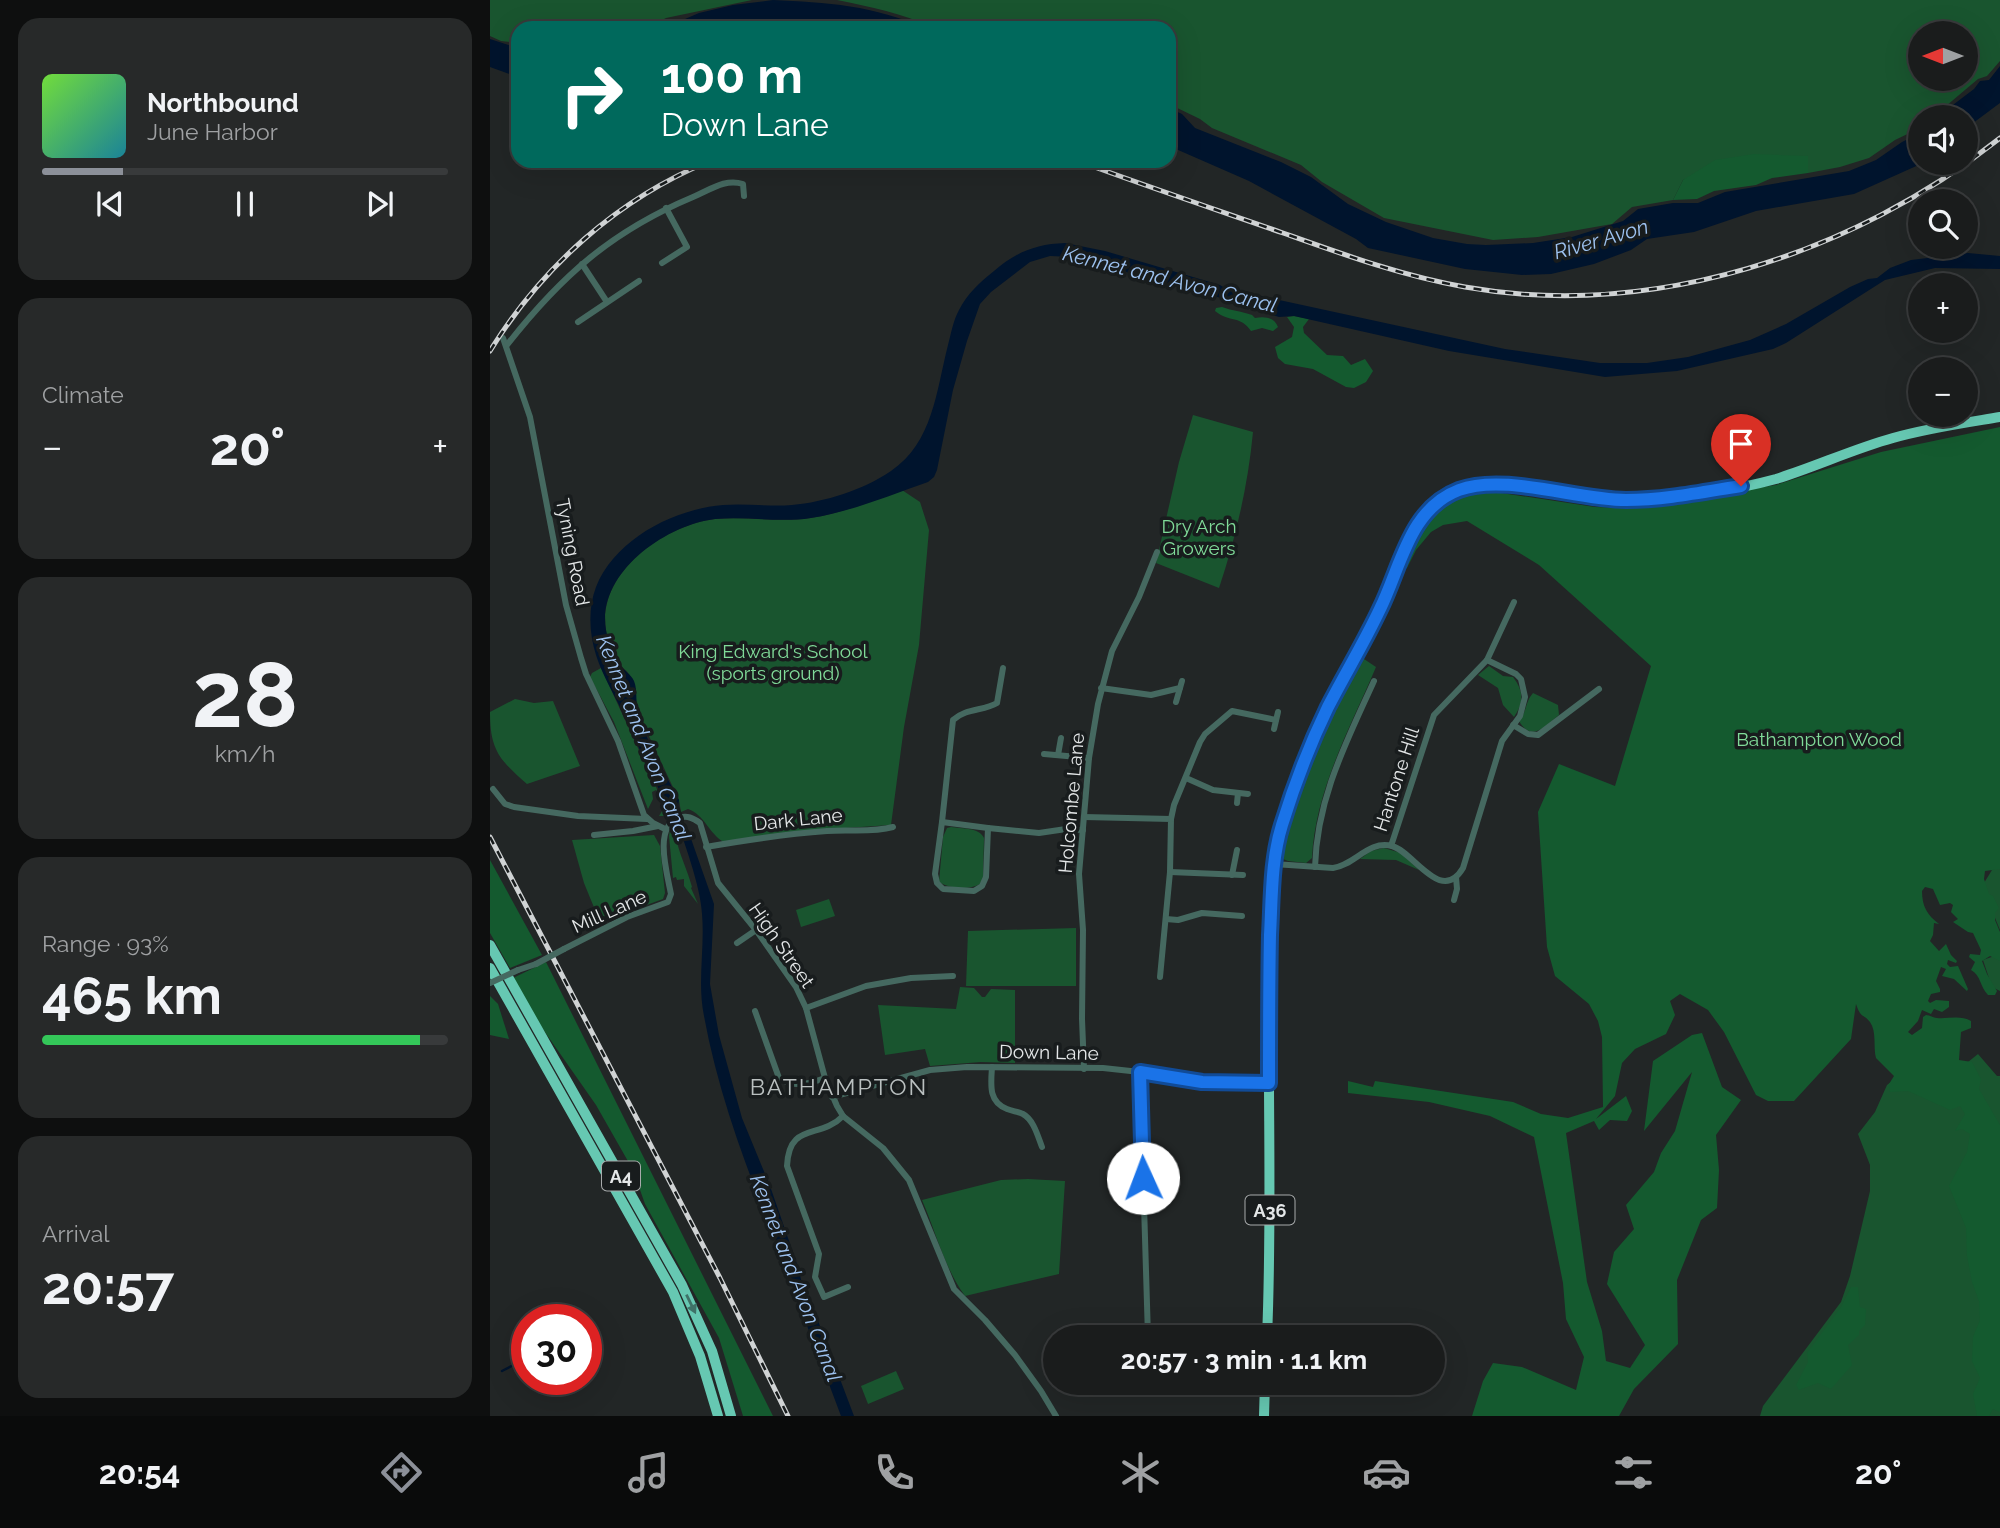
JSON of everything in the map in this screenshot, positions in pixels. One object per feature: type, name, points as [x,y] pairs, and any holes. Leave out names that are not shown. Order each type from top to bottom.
[{"type":"highway","name":"A36","points":[[1268,1325],[1271,1258],[1269,961],[1274,864],[1281,827],[1327,710],[1381,608],[1415,527],[1441,498],[1461,489],[1509,485],[1614,500],[1682,495],[1764,482],[1892,438],[2000,417]]},
{"type":"highway","name":"A4","points":[[490,946],[682,1285],[712,1350],[732,1416]]},
{"type":"highway","name":"A4","points":[[490,968],[673,1292],[700,1356],[718,1416]]},
{"type":"highway","points":[[1264,1416],[1265,1395]]},
{"type":"street","points":[[507,345],[539,306],[612,239],[666,208],[726,183],[743,184],[744,196]]},
{"type":"street","points":[[662,263],[687,247],[666,208]]},
{"type":"street","points":[[582,264],[607,302]]},
{"type":"street","points":[[578,322],[639,281]]},
{"type":"street","name":"Tyning Road","points":[[503,338],[533,428],[566,605],[583,666],[618,741],[647,819]]},
{"type":"street","name":"Holcombe Lane","points":[[1084,1069],[1083,930],[1079,884],[1089,758],[1101,688],[1116,641],[1139,597],[1157,552]]},
{"type":"street","name":"Hantone Hill","points":[[1391,846],[1434,715],[1487,660],[1514,602]]},
{"type":"street","points":[[1454,900],[1456,877],[1463,868],[1502,741],[1524,706],[1525,694],[1521,680],[1516,674],[1487,660]]},
{"type":"street","points":[[988,828],[986,877],[982,886],[974,891],[943,889],[937,883],[935,874],[953,720],[972,709],[997,703],[1003,668]]},
{"type":"street","points":[[1315,867],[1321,812],[1334,769],[1374,681]]},
{"type":"street","points":[[1101,688],[1152,695],[1181,685],[1176,702]]},
{"type":"street","points":[[1513,725],[1528,734],[1538,735],[1599,689]]},
{"type":"street","points":[[1160,977],[1170,872],[1171,819],[1205,734],[1232,711],[1277,716],[1273,729]]},
{"type":"street","points":[[1058,755],[1061,738]]},
{"type":"street","points":[[1044,754],[1089,758]]},
{"type":"street","points":[[1186,778],[1213,790],[1248,794]]},
{"type":"street","points":[[493,789],[505,804],[514,807],[578,816],[647,819],[664,826]]},
{"type":"street","points":[[1237,803],[1238,793]]},
{"type":"street","name":"High Street","points":[[664,826],[681,817],[693,818],[700,823],[718,883],[791,979],[806,1008],[825,1078],[843,1116]]},
{"type":"street","points":[[1084,817],[1171,819]]},
{"type":"street","points":[[942,822],[1039,833],[1066,829],[1083,830]]},
{"type":"street","points":[[594,835],[664,826]]},
{"type":"street","name":"Mill Lane","points":[[490,983],[536,964],[627,917],[668,902],[671,894],[664,826]]},
{"type":"street","name":"Dark Lane","points":[[706,847],[774,836],[830,830],[882,830],[892,827]]},
{"type":"street","name":"Hantone Hill","points":[[1274,864],[1342,867],[1376,846],[1391,846],[1401,849],[1435,878],[1444,881],[1456,877]]},
{"type":"street","points":[[1232,875],[1237,850]]},
{"type":"street","points":[[1170,872],[1244,876]]},
{"type":"street","points":[[1166,919],[1178,920],[1202,913],[1220,917],[1242,916]]},
{"type":"street","points":[[737,943],[756,930]]},
{"type":"street","points":[[1161,966],[1170,968]]},
{"type":"street","points":[[806,1008],[866,986],[911,978],[953,976]]},
{"type":"street","points":[[755,1011],[779,1078],[786,1083],[797,1085],[825,1078]]},
{"type":"street","points":[[992,1067],[991,1092],[995,1102],[1004,1108],[1024,1114],[1042,1147]]},
{"type":"street","name":"Down Lane","points":[[832,1097],[930,1070],[992,1067],[1140,1072],[1202,1082],[1269,1083]]},
{"type":"street","points":[[1140,1072],[1149,1325]]},
{"type":"street","points":[[848,1287],[824,1297],[815,1278],[819,1254],[786,1166],[787,1152],[795,1139],[806,1132],[825,1128],[843,1116],[883,1148],[909,1180],[954,1289],[1014,1355],[1056,1416]]},
{"type":"green space","points":[[490,0],[752,0],[660,21],[511,21],[511,42],[490,36]]},
{"type":"green space","points":[[837,0],[2000,0],[2000,61],[1987,76],[1978,79],[1978,21],[1908,21],[1908,91],[1964,91],[1947,105],[1908,105],[1908,134],[1869,158],[1808,173],[1808,157],[1683,180],[1673,200],[1632,207],[1612,224],[1538,237],[1493,240],[1384,218],[1322,182],[1301,165],[1212,128],[1176,107],[1176,21],[917,21]]},
{"type":"green space","points":[[1754,154],[1808,156],[1808,173],[1714,191],[1697,199],[1673,200],[1683,180],[1715,160]]},
{"type":"green space","points":[[1222,307],[1255,318],[1268,318],[1278,327],[1273,331],[1262,328],[1251,331],[1243,323],[1215,311],[1216,308]]},
{"type":"green space","points":[[1287,317],[1309,319],[1303,327],[1304,333],[1327,355],[1343,356],[1351,365],[1365,359],[1373,371],[1366,382],[1354,388],[1346,387],[1313,369],[1285,364],[1278,358],[1275,347],[1292,337],[1294,327]]},
{"type":"green space","name":"Dry Arch Growers","points":[[1193,415],[1253,432],[1240,511],[1219,588],[1156,563],[1179,462]]},
{"type":"green space","name":"Bathampton Wood","points":[[2000,427],[2000,869],[1985,871],[1984,879],[1989,894],[1999,908],[1995,913],[1995,920],[2000,932],[2000,961],[1990,956],[1982,961],[1997,991],[1995,995],[1988,995],[1977,975],[1971,970],[1975,962],[1969,957],[1970,954],[1980,955],[1981,950],[1973,933],[1953,922],[1958,919],[1951,912],[1953,905],[1940,905],[1933,889],[1925,887],[1922,891],[1924,906],[1939,924],[1934,923],[1930,941],[1939,951],[1946,944],[1957,961],[1948,960],[1947,964],[1950,967],[1958,966],[1968,989],[1967,991],[1954,979],[1942,976],[1946,969],[1941,967],[1936,981],[1940,992],[1931,994],[1928,1001],[1949,1001],[1949,1007],[1942,1012],[1934,1009],[1931,1014],[1922,1010],[1918,1021],[1908,1032],[1912,1035],[1922,1028],[1923,1017],[1926,1015],[1971,1021],[1971,1028],[1961,1032],[1959,1060],[1972,1062],[1981,1079],[1979,1089],[2000,1125],[2000,1412],[1993,1409],[1989,1416],[1977,1416],[1973,1394],[1980,1378],[1972,1361],[1973,1337],[1980,1320],[1979,1301],[1967,1256],[1966,1228],[1949,1186],[1967,1152],[1970,1134],[1962,1129],[1955,1131],[1965,1114],[1960,1106],[1950,1110],[1908,1091],[1890,1092],[1889,1084],[1894,1076],[1876,1058],[1872,1026],[1856,1004],[1851,1039],[1794,1101],[1768,1101],[1756,1095],[1724,1032],[1708,1010],[1680,994],[1670,1001],[1675,1015],[1666,1034],[1635,1049],[1622,1063],[1615,1096],[1596,1119],[1626,1096],[1632,1111],[1627,1121],[1610,1120],[1599,1130],[1594,1121],[1566,1133],[1587,1282],[1602,1331],[1606,1361],[1630,1368],[1645,1345],[1607,1284],[1614,1252],[1634,1229],[1626,1205],[1654,1172],[1661,1153],[1675,1131],[1692,1072],[1644,1131],[1653,1061],[1692,1035],[1702,1033],[1722,1087],[1741,1100],[1716,1135],[1719,1170],[1717,1208],[1701,1220],[1677,1280],[1678,1344],[1634,1389],[1619,1416],[1472,1416],[1483,1381],[1493,1363],[1522,1367],[1576,1390],[1584,1357],[1566,1319],[1563,1283],[1534,1137],[1490,1116],[1429,1102],[1348,1093],[1348,1081],[1373,1087],[1375,1081],[1513,1102],[1541,1114],[1568,1118],[1603,1107],[1602,1037],[1598,1021],[1589,1004],[1555,976],[1547,947],[1538,812],[1559,764],[1615,786],[1651,666],[1539,565],[1467,521],[1443,525],[1431,532],[1405,568],[1418,534],[1436,509],[1460,496],[1495,492],[1595,507],[1627,508],[1776,485],[1881,452]]},
{"type":"green space","name":"King Edward's School (sports ground)","points":[[902,490],[920,502],[929,530],[919,645],[904,727],[891,825],[830,829],[725,843],[694,812],[688,809],[681,812],[679,800],[640,717],[632,681],[615,656],[608,639],[606,609],[612,589],[623,571],[638,555],[675,531],[695,523],[727,518],[810,518],[845,510]]},
{"type":"green space","points":[[1361,657],[1376,667],[1335,760],[1320,808],[1312,858],[1306,863],[1288,861],[1283,859],[1281,851],[1305,776],[1336,703]]},
{"type":"green space","points":[[1489,666],[1503,676],[1513,677],[1519,687],[1521,702],[1514,717],[1503,705],[1498,688],[1478,675]]},
{"type":"green space","points":[[601,668],[671,816],[659,816],[664,808],[656,790],[652,792],[653,799],[648,809],[614,722],[590,677]]},
{"type":"green space","points":[[1533,693],[1558,705],[1559,715],[1544,728],[1534,732],[1524,728],[1519,721]]},
{"type":"green space","points":[[515,699],[534,703],[553,701],[580,766],[527,784],[503,761],[492,736],[490,712]]},
{"type":"green space","points":[[675,824],[679,848],[698,904],[684,886],[684,879],[673,878],[669,836]]},
{"type":"green space","points":[[947,828],[974,830],[982,834],[983,877],[980,884],[960,888],[939,882],[943,837]]},
{"type":"green space","points":[[654,835],[660,846],[665,893],[663,899],[600,922],[584,883],[572,840]]},
{"type":"green space","points":[[1384,848],[1401,853],[1419,870],[1396,860],[1360,859],[1371,851]]},
{"type":"green space","points":[[490,860],[542,955],[510,968],[490,933]]},
{"type":"green space","points":[[2000,865],[2000,930],[1986,896],[1984,883],[1992,870]]},
{"type":"green space","points":[[829,899],[835,916],[801,927],[796,910]]},
{"type":"green space","points":[[1076,928],[1076,986],[966,986],[968,931]]},
{"type":"green space","points":[[2000,954],[2000,991],[1992,987],[1983,960]]},
{"type":"green space","points":[[546,962],[773,1416],[743,1416],[719,1338],[645,1204],[633,1170],[596,1105],[533,1015],[513,978]]},
{"type":"green space","points":[[960,987],[974,988],[982,997],[991,989],[1015,990],[1015,1063],[981,1062],[930,1066],[925,1049],[885,1055],[878,1005],[956,1009]]},
{"type":"green space","points":[[490,996],[498,1004],[509,1039],[490,1035]]},
{"type":"green space","points":[[1978,1054],[1997,1076],[2000,1076],[2000,1416],[1760,1416],[1763,1406],[1841,1302],[1850,1276],[1870,1191],[1870,1165],[1858,1134],[1875,1112],[1887,1085],[1896,1078],[1958,1070]]},
{"type":"green space","points":[[1001,1180],[1065,1181],[1059,1274],[965,1296],[946,1261],[922,1200]]},
{"type":"green space","points":[[1851,1287],[1858,1287],[1860,1307],[1866,1309],[1865,1325],[1848,1345],[1852,1365],[1831,1389],[1818,1383],[1799,1390],[1796,1385],[1808,1362],[1807,1353],[1841,1307]]},
{"type":"green space","points":[[896,1371],[904,1389],[868,1404],[861,1386]]},
{"type":"water","points":[[773,0],[812,2],[850,6],[906,21],[680,21],[699,13]]},
{"type":"water","points":[[490,39],[511,46],[511,74],[490,67]]},
{"type":"water","points":[[2000,66],[2000,103],[1978,119],[1978,105],[1953,105],[1971,91],[1978,91],[1980,81],[1989,80]]},
{"type":"water","name":"River Avon","points":[[1176,111],[1195,128],[1281,162],[1311,177],[1348,204],[1386,222],[1433,238],[1486,245],[1533,243],[1572,237],[1623,221],[1638,209],[1673,203],[1698,203],[1725,192],[1849,171],[1876,160],[1908,139],[1908,170],[1854,194],[1756,211],[1694,232],[1647,239],[1631,250],[1594,264],[1551,274],[1522,275],[1465,269],[1368,248],[1249,181],[1176,149]]},
{"type":"water","name":"Kennet and Avon Canal","points":[[1065,243],[1105,251],[1220,285],[1239,294],[1252,294],[1505,349],[1600,363],[1647,363],[1688,357],[1750,340],[1786,324],[1850,287],[1877,278],[1890,268],[1911,260],[1978,259],[1978,254],[2000,256],[2000,269],[1935,268],[1908,273],[1885,280],[1773,349],[1677,371],[1605,377],[1449,351],[1294,316],[1279,317],[1247,307],[1246,303],[1234,298],[1221,298],[1071,257],[1050,256],[1030,262],[991,292],[980,304],[953,390],[937,470],[928,482],[855,507],[811,518],[727,518],[696,523],[675,531],[638,556],[623,572],[612,590],[606,609],[607,635],[618,661],[634,681],[637,709],[642,724],[679,800],[677,812],[689,833],[714,904],[710,984],[719,1035],[742,1118],[770,1186],[804,1292],[812,1305],[854,1416],[841,1416],[800,1307],[798,1294],[731,1122],[711,1051],[702,1003],[702,914],[691,863],[673,812],[668,808],[598,661],[591,629],[592,603],[596,587],[617,554],[632,541],[666,520],[723,505],[783,505],[817,501],[856,489],[891,471],[916,446],[931,415],[954,323],[966,299],[1002,264],[1018,254],[1045,245]]},
{"type":"waterway","points":[[502,1371],[511,1366]]},
{"type":"railway","points":[[1098,168],[1418,277],[1465,287],[1536,295],[1607,294],[1678,285],[1748,268],[1816,245],[1881,215],[1943,179],[2000,138]]},
{"type":"railway","points":[[490,351],[533,291],[585,239],[644,195],[695,168]]},
{"type":"railway","points":[[490,837],[720,1278],[788,1416]]},
{"type":"district","name":"BATHAMPTON","points":[[839,1086]]},
{"type":"route","points":[[1143,1178],[1140,1072],[1202,1082],[1269,1083],[1271,912],[1274,864],[1281,827],[1327,710],[1381,608],[1407,542],[1426,513],[1441,498],[1479,485],[1509,485],[1582,497],[1626,500],[1741,486]]}]
